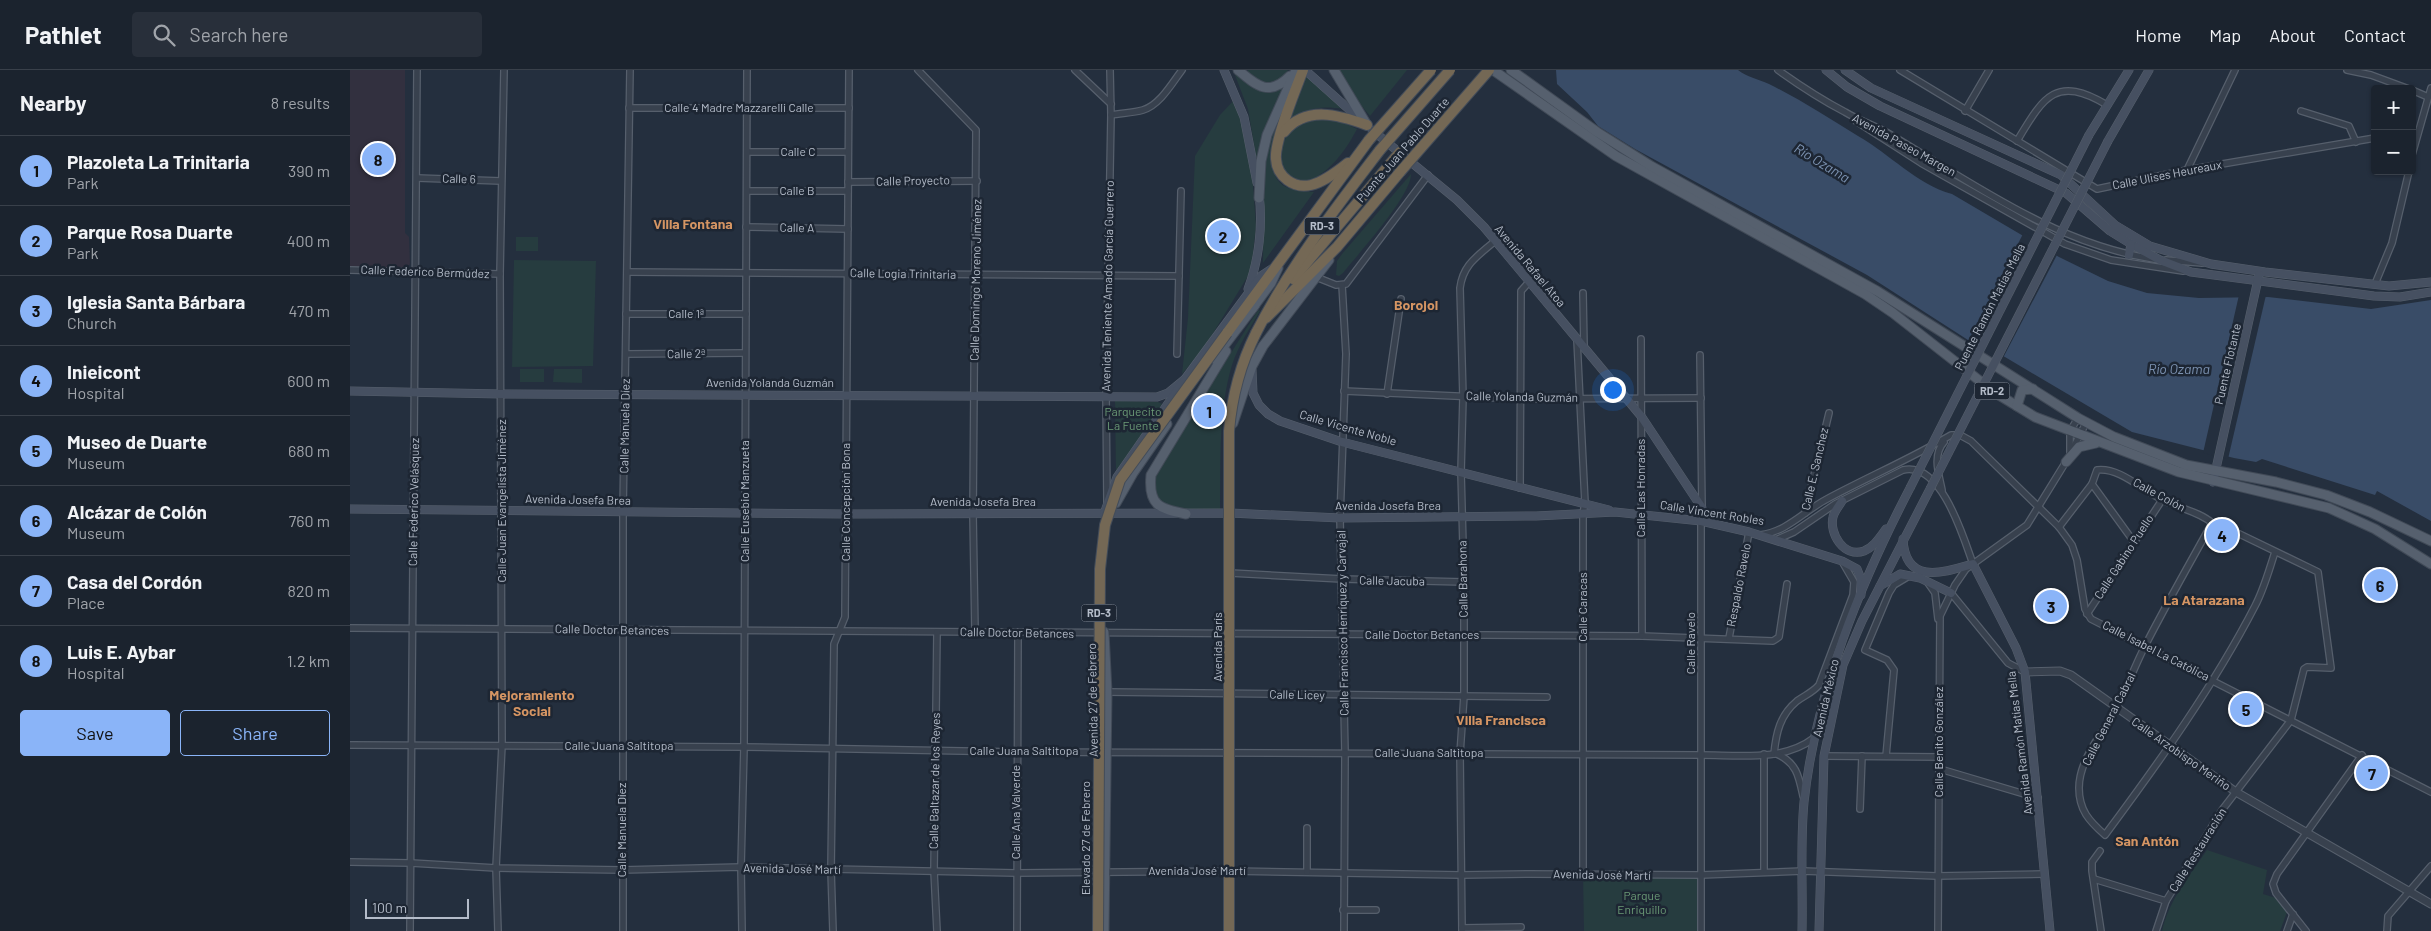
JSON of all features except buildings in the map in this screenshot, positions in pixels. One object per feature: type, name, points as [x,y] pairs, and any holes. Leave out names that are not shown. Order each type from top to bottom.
[{"type":"highway","points":[[1304,70],[1279,139],[1276,159],[1281,174],[1292,183],[1301,186],[1312,185],[1325,179],[1359,154]]},
{"type":"highway","name":"RD-3","points":[[1237,320],[1369,140],[1431,70]]},
{"type":"highway","name":"RD-3","points":[[1230,931],[1229,431],[1233,395],[1238,375],[1261,322],[1305,249],[1380,150],[1450,70]]},
{"type":"highway","name":"Puente Juan Pablo Duarte","points":[[1261,322],[1337,247],[1489,70]]},
{"type":"highway","points":[[1279,139],[1292,123],[1320,113],[1343,116],[1366,125]]},
{"type":"highway","points":[[1270,306],[1400,152]]},
{"type":"highway","points":[[1237,320],[1244,300]]},
{"type":"highway","name":"Elevado 27 de Febrero","points":[[1098,931],[1100,568],[1105,525],[1120,480],[1237,320]]},
{"type":"main road","points":[[1224,70],[1244,117],[1254,158],[1259,198]]},
{"type":"main road","points":[[1238,70],[1264,88],[1272,88],[1283,83],[1296,70]]},
{"type":"main road","points":[[1244,300],[1253,275],[1260,240],[1259,198],[1261,161],[1266,135],[1296,70]]},
{"type":"main road","name":"Avenida Rafael Atoa","points":[[1304,70],[1366,125],[1428,174],[1457,200],[1495,241],[1624,398],[1641,416],[1702,508]]},
{"type":"main road","points":[[1334,70],[1366,125]]},
{"type":"main road","points":[[1493,70],[1594,136]]},
{"type":"main road","points":[[1511,70],[1594,136]]},
{"type":"main road","points":[[1826,70],[1847,87],[1880,106],[2066,192],[2110,230],[2131,244],[2160,260],[2191,272],[2400,297],[2431,292]]},
{"type":"main road","points":[[1845,70],[1871,88],[2061,175],[2115,225],[2150,246],[2211,264],[2260,271],[2400,287],[2431,282]]},
{"type":"main road","name":"Puente Ramón Matías Mella","points":[[1910,488],[2089,135],[2129,70]]},
{"type":"main road","name":"Avenida México","points":[[1819,931],[1824,756],[1844,666],[1862,621],[1903,539],[2108,141],[2149,70]]},
{"type":"main road","name":"RD-2","points":[[1594,136],[1877,291],[2082,420],[2159,456],[2186,465],[2276,482],[2326,495],[2370,512],[2431,541]]},
{"type":"main road","name":"RD-2","points":[[1594,136],[1641,170],[1865,294],[1893,312],[1994,392],[2035,417],[2179,472],[2213,482],[2329,508],[2375,529],[2431,564]]},
{"type":"main road","points":[[2129,255],[2131,244]]},
{"type":"main road","points":[[1252,366],[1263,346],[1337,247]]},
{"type":"main road","points":[[1108,514],[1107,502],[1117,477],[1185,379],[1262,276],[1281,262]]},
{"type":"main road","points":[[1186,514],[1165,510],[1158,506],[1150,490],[1151,475],[1255,305],[1271,283],[1281,262]]},
{"type":"main road","name":"Puente Flotante","points":[[2213,482],[2260,271]]},
{"type":"main road","name":"Avenida 27 de Febrero","points":[[1104,931],[1107,692],[1104,634],[1105,548],[1108,514],[1133,473],[1255,305]]},
{"type":"main road","name":"Calle Vicente Noble","points":[[1252,366],[1254,393],[1259,405],[1268,414],[1280,421],[1342,442],[1615,512]]},
{"type":"main road","name":"Avenida París","points":[[1230,931],[1232,871],[1230,513],[1233,425],[1252,366]]},
{"type":"main road","name":"Avenida Yolanda Guzmán","points":[[350,391],[502,394],[1106,395],[1157,397],[1168,393],[1185,379]]},
{"type":"main road","points":[[2017,406],[2022,390],[2034,389]]},
{"type":"main road","points":[[2068,458],[2079,447],[2095,443],[2105,445]]},
{"type":"main road","name":"Avenida México","points":[[1802,931],[1804,803],[1814,738],[1832,669],[1892,522],[1910,488]]},
{"type":"main road","points":[[1842,500],[1833,515],[1832,526],[1838,542],[1849,550],[1864,551],[1875,543],[1892,522]]},
{"type":"main road","name":"Calle Ravelo","points":[[1701,521],[1702,508]]},
{"type":"main road","name":"Avenida Josefa Brea","points":[[350,509],[846,514],[1230,513],[1340,518],[1462,517],[1615,512]]},
{"type":"main road","name":"Calle Vincent Robles","points":[[1615,512],[1641,513],[1701,521],[1760,535]]},
{"type":"main road","name":"Avenida México","points":[[1760,535],[1842,561],[1857,569],[1861,579],[1861,595]]},
{"type":"main road","points":[[1903,539],[1906,559],[1910,566],[1921,571],[1948,571],[1972,564]]},
{"type":"main road","name":"Avenida Ramón Matías Mella","points":[[1972,564],[2016,648],[2025,672],[2050,931]]},
{"type":"main road","points":[[1878,588],[1894,576],[1900,574],[1927,582],[1951,593]]},
{"type":"street","name":"Calle Juan Evangelista Jiménez","points":[[498,931],[496,868],[502,745],[500,274],[504,70]]},
{"type":"street","name":"Calle Manuela Díez","points":[[623,931],[623,512],[630,70]]},
{"type":"street","name":"Calle Eusebio Manzueta","points":[[742,931],[747,70]]},
{"type":"street","name":"Calle Concepción Bona","points":[[833,931],[831,870],[834,644],[845,617],[849,70]]},
{"type":"street","name":"Calle Domingo Moreno Jiménez","points":[[918,70],[976,130],[973,514],[975,632]]},
{"type":"street","points":[[1075,70],[1111,104]]},
{"type":"street","name":"Avenida Teniente Amado García Guerrero","points":[[1107,502],[1106,395],[1111,114],[1110,70]]},
{"type":"street","points":[[1111,114],[1143,110],[1151,106],[1182,70]]},
{"type":"street","points":[[1778,70],[1845,112]]},
{"type":"street","name":"Calle Ulises Heureaux","points":[[1900,70],[1907,72],[1965,111],[2097,189],[2187,170],[2371,139]]},
{"type":"street","points":[[1965,111],[1988,70]]},
{"type":"street","points":[[2187,170],[2236,70]]},
{"type":"street","points":[[2347,70],[2372,75],[2398,85]]},
{"type":"street","name":"Calle Federico Velásquez","points":[[410,931],[417,71]]},
{"type":"street","points":[[2416,130],[2431,88]]},
{"type":"street","points":[[2017,142],[2044,100],[2060,90],[2080,91],[2107,105]]},
{"type":"street","points":[[2416,92],[2428,97]]},
{"type":"street","name":"Calle 4 Madre Mazzarelli Calle","points":[[629,108],[849,108]]},
{"type":"street","points":[[2301,111],[2349,126],[2356,142]]},
{"type":"street","name":"Avenida Paseo Margen","points":[[1845,112],[1885,132],[2050,227],[2094,245],[2129,255],[2160,260],[2211,264]]},
{"type":"street","name":"Avenida Paseo Margen","points":[[1845,112],[1866,130],[2065,244],[2111,260],[2191,272]]},
{"type":"street","name":"Calle C","points":[[747,152],[848,152]]},
{"type":"street","points":[[1316,277],[1342,285],[1353,275],[1428,174]]},
{"type":"street","points":[[2375,284],[2392,243],[2408,175]]},
{"type":"street","name":"Calle 6","points":[[417,178],[501,181]]},
{"type":"street","name":"Calle Proyecto","points":[[848,182],[977,181]]},
{"type":"street","name":"Calle B","points":[[747,192],[848,191]]},
{"type":"street","points":[[1177,354],[1181,191]]},
{"type":"street","name":"Calle A","points":[[746,227],[848,229]]},
{"type":"street","name":"Calle Barahona","points":[[1462,930],[1460,754],[1464,696],[1464,582],[1461,472],[1463,396],[1462,275],[1465,268],[1495,241]]},
{"type":"street","name":"Calle Federico Bermúdez","points":[[350,270],[500,274]]},
{"type":"street","name":"Calle Logia Trinitaria","points":[[627,272],[1179,276]]},
{"type":"street","points":[[1520,488],[1521,291],[1529,282]]},
{"type":"street","name":"Calle Francisco Henríquez y Carvajal","points":[[1342,285],[1346,354],[1340,518],[1346,753],[1343,873],[1344,931]]},
{"type":"street","points":[[1583,293],[1584,349]]},
{"type":"street","points":[[1387,394],[1401,300]]},
{"type":"street","name":"Calle 1ª","points":[[626,314],[746,314]]},
{"type":"street","name":"Calle Las Honradas","points":[[1641,339],[1642,636]]},
{"type":"street","name":"Calle Caracas","points":[[1577,340],[1584,503],[1582,636],[1583,875]]},
{"type":"street","name":"Calle 2ª","points":[[626,354],[745,353]]},
{"type":"street","name":"Calle Ravelo","points":[[1700,355],[1702,508]]},
{"type":"street","name":"Calle Yolanda Guzmán","points":[[1344,391],[1520,399],[1624,398],[1641,396],[1701,398]]},
{"type":"street","name":"Calle E. Sanchez","points":[[1803,525],[1804,512],[1829,413]]},
{"type":"street","points":[[2068,458],[2070,431],[2082,420]]},
{"type":"street","points":[[1776,540],[1794,532],[1842,500],[1904,470],[1912,468],[1928,476],[1942,493],[1956,520],[1972,564],[2015,536],[2027,525],[2081,435],[2082,420]]},
{"type":"street","points":[[1942,493],[1936,462],[1940,446],[1951,435],[1960,435],[1971,441],[2059,527],[2072,545],[2087,614]]},
{"type":"street","name":"Calle Vincent Robles","points":[[1760,535],[1780,531],[1804,512],[1906,461],[1951,435]]},
{"type":"street","name":"Calle Colón","points":[[2092,484],[2097,470],[2106,470],[2127,478],[2162,500],[2211,521]]},
{"type":"street","points":[[2059,527],[2092,484],[2134,542]]},
{"type":"street","name":"Calle Gabino Puello","points":[[2087,614],[2162,500]]},
{"type":"street","name":"Calle Ravelo","points":[[1701,521],[1703,637],[1701,931]]},
{"type":"street","name":"Calle General Cabral","points":[[2171,746],[2105,835],[2084,815],[2078,787],[2082,770],[2091,750],[2116,708],[2146,645],[2212,523],[2211,521]]},
{"type":"street","points":[[2171,746],[2256,605],[2275,552],[2223,526]]},
{"type":"street","name":"Respaldo Ravelo","points":[[1729,638],[1749,532]]},
{"type":"street","name":"Calle Restauración","points":[[2156,931],[2166,901],[2236,792],[2291,720],[2304,669],[2307,666],[2331,668],[2318,572],[2275,552]]},
{"type":"street","points":[[1804,803],[1798,774],[1793,764],[1776,754],[1777,729],[1784,716],[1798,700],[1813,692],[1819,684],[1854,595],[1854,582],[1842,561]]},
{"type":"street","name":"Calle Benito González","points":[[1938,931],[1937,876],[1940,757],[1938,624],[1951,593],[1972,564]]},
{"type":"street","name":"Calle Jacuba","points":[[1230,573],[1342,580],[1464,582]]},
{"type":"street","points":[[1886,756],[1894,670],[1887,660],[1865,650],[1889,593],[1894,585],[1909,576]]},
{"type":"street","points":[[1927,582],[1935,592],[1938,624]]},
{"type":"street","name":"Calle Doctor Betances","points":[[350,628],[1642,636],[1776,640],[1779,637],[1787,584]]},
{"type":"street","points":[[1951,593],[2008,663],[2025,672]]},
{"type":"street","name":"Calle Isabel La Católica","points":[[2087,614],[2091,619],[2213,679],[2431,792]]},
{"type":"street","name":"Calle Baltazar de los Reyes","points":[[936,931],[934,871],[937,632]]},
{"type":"street","name":"Calle Ana Valverde","points":[[1016,931],[1018,633]]},
{"type":"street","name":"Calle Arzobispo Meriño","points":[[2025,672],[2060,671],[2071,675],[2236,792],[2431,904]]},
{"type":"street","name":"Calle Licey","points":[[1107,692],[1547,697]]},
{"type":"street","name":"Calle Juana Saltitopa","points":[[350,745],[744,747],[1016,752],[1701,755],[1776,754],[1804,746],[1814,738]]},
{"type":"street","points":[[1764,754],[1764,872]]},
{"type":"street","points":[[1824,756],[1940,757]]},
{"type":"street","points":[[1860,809],[1862,756]]},
{"type":"street","points":[[2306,931],[2276,893],[2273,884],[2276,874],[2362,756]]},
{"type":"street","points":[[1940,769],[2038,798]]},
{"type":"street","points":[[1307,828],[1307,872]]},
{"type":"street","points":[[2100,851],[2092,862],[2101,931]]},
{"type":"street","name":"Avenida José Martí","points":[[350,862],[411,863],[496,868],[622,870],[741,867],[1016,873],[1232,871],[1462,875],[1700,876],[1803,870],[1937,876],[2044,874]]},
{"type":"street","points":[[2387,931],[2388,916],[2431,866]]},
{"type":"street","points":[[2094,879],[2166,901]]},
{"type":"street","points":[[1344,910],[1376,910]]},
{"type":"street","points":[[2287,931],[2293,914]]},
{"type":"street","points":[[1462,930],[1521,927]]},
{"type":"shaded area","points":[[350,70],[405,70],[405,233],[409,237],[410,264],[404,270],[373,270],[366,267],[350,267]]},
{"type":"green space","points":[[1233,70],[1256,87],[1267,91],[1284,87],[1269,118],[1257,162],[1248,109]]},
{"type":"green space","points":[[1248,70],[1288,70],[1283,78],[1265,85],[1248,74]]},
{"type":"green space","points":[[1338,70],[1407,70],[1370,116],[1351,93]]},
{"type":"green space","points":[[1307,76],[1344,109],[1316,109],[1304,112],[1290,120]]},
{"type":"green space","points":[[1296,79],[1280,120],[1273,153],[1273,167],[1277,179],[1286,187],[1314,192],[1263,263],[1264,165],[1268,144]]},
{"type":"green space","points":[[1235,99],[1251,159],[1256,226],[1251,271],[1204,348],[1182,374],[1188,318],[1195,156],[1220,115]]},
{"type":"green space","points":[[1320,119],[1338,120],[1357,129],[1336,161],[1322,174],[1305,183],[1288,176],[1279,161],[1281,151],[1290,131],[1302,124]]},
{"type":"green space","points":[[1411,174],[1409,184],[1394,210],[1343,273],[1339,276],[1336,275],[1337,261],[1342,254]]},
{"type":"green space","points":[[516,237],[538,237],[538,251],[516,251]]},
{"type":"green space","points":[[514,260],[596,261],[593,366],[512,367]]},
{"type":"green space","points":[[1258,310],[1260,311],[1244,337],[1232,365],[1224,401],[1221,437],[1220,510],[1194,512],[1170,508],[1161,502],[1156,494],[1155,483],[1159,467]]},
{"type":"green space","points":[[520,369],[544,369],[544,382],[520,382]]},
{"type":"green space","points":[[554,369],[582,369],[582,383],[553,382]]},
{"type":"green space","name":"Parquecito La Fuente","points":[[1115,401],[1158,402],[1162,404],[1116,475]]},
{"type":"green space","points":[[2207,850],[2267,870],[2263,894],[2276,898],[2287,912],[2280,931],[2162,931],[2175,898]]},
{"type":"green space","name":"Parque Enriquillo","points":[[1583,875],[1701,875],[1701,931],[1584,931]]},
{"type":"water","name":"Río Ozama","points":[[1556,70],[1738,70],[1803,102],[1870,143],[1915,176],[1952,194],[2059,257],[2108,281],[2147,293],[2199,298],[2268,297],[2371,309],[2431,300],[2431,521],[2377,491],[2375,495],[2262,459],[2256,462],[2234,458],[2132,432],[2005,357],[1968,340],[1867,275],[1635,149],[1598,126],[1587,112],[1557,84]]},
{"type":"pier","points":[[2024,232],[2058,253],[2003,358],[1967,343]]},
{"type":"pier","points":[[2239,295],[2266,295],[2228,459],[2203,453]]},
{"type":"place","name":"Luis E. Aybar","points":[[378,159]]},
{"type":"place","name":"Parque Rosa Duarte","points":[[1223,236]]},
{"type":"place","name":"Plazoleta La Trinitaria","points":[[1209,411]]},
{"type":"place","name":"Inieicont","points":[[2222,535]]},
{"type":"place","name":"Alcázar de Colón","points":[[2380,585]]},
{"type":"place","name":"Iglesia Santa Bárbara","points":[[2051,606]]},
{"type":"place","name":"Museo de Duarte","points":[[2246,709]]},
{"type":"place","name":"Casa del Cordón","points":[[2372,773]]},
{"type":"district","name":"Villa Fontana","points":[[693,224]]},
{"type":"district","name":"Borojol","points":[[1416,305]]},
{"type":"district","name":"La Atarazana","points":[[2204,600]]},
{"type":"district","name":"Mejoramiento Social","points":[[532,704]]},
{"type":"district","name":"Villa Francisca","points":[[1501,720]]},
{"type":"district","name":"San Antón","points":[[2147,841]]}]
